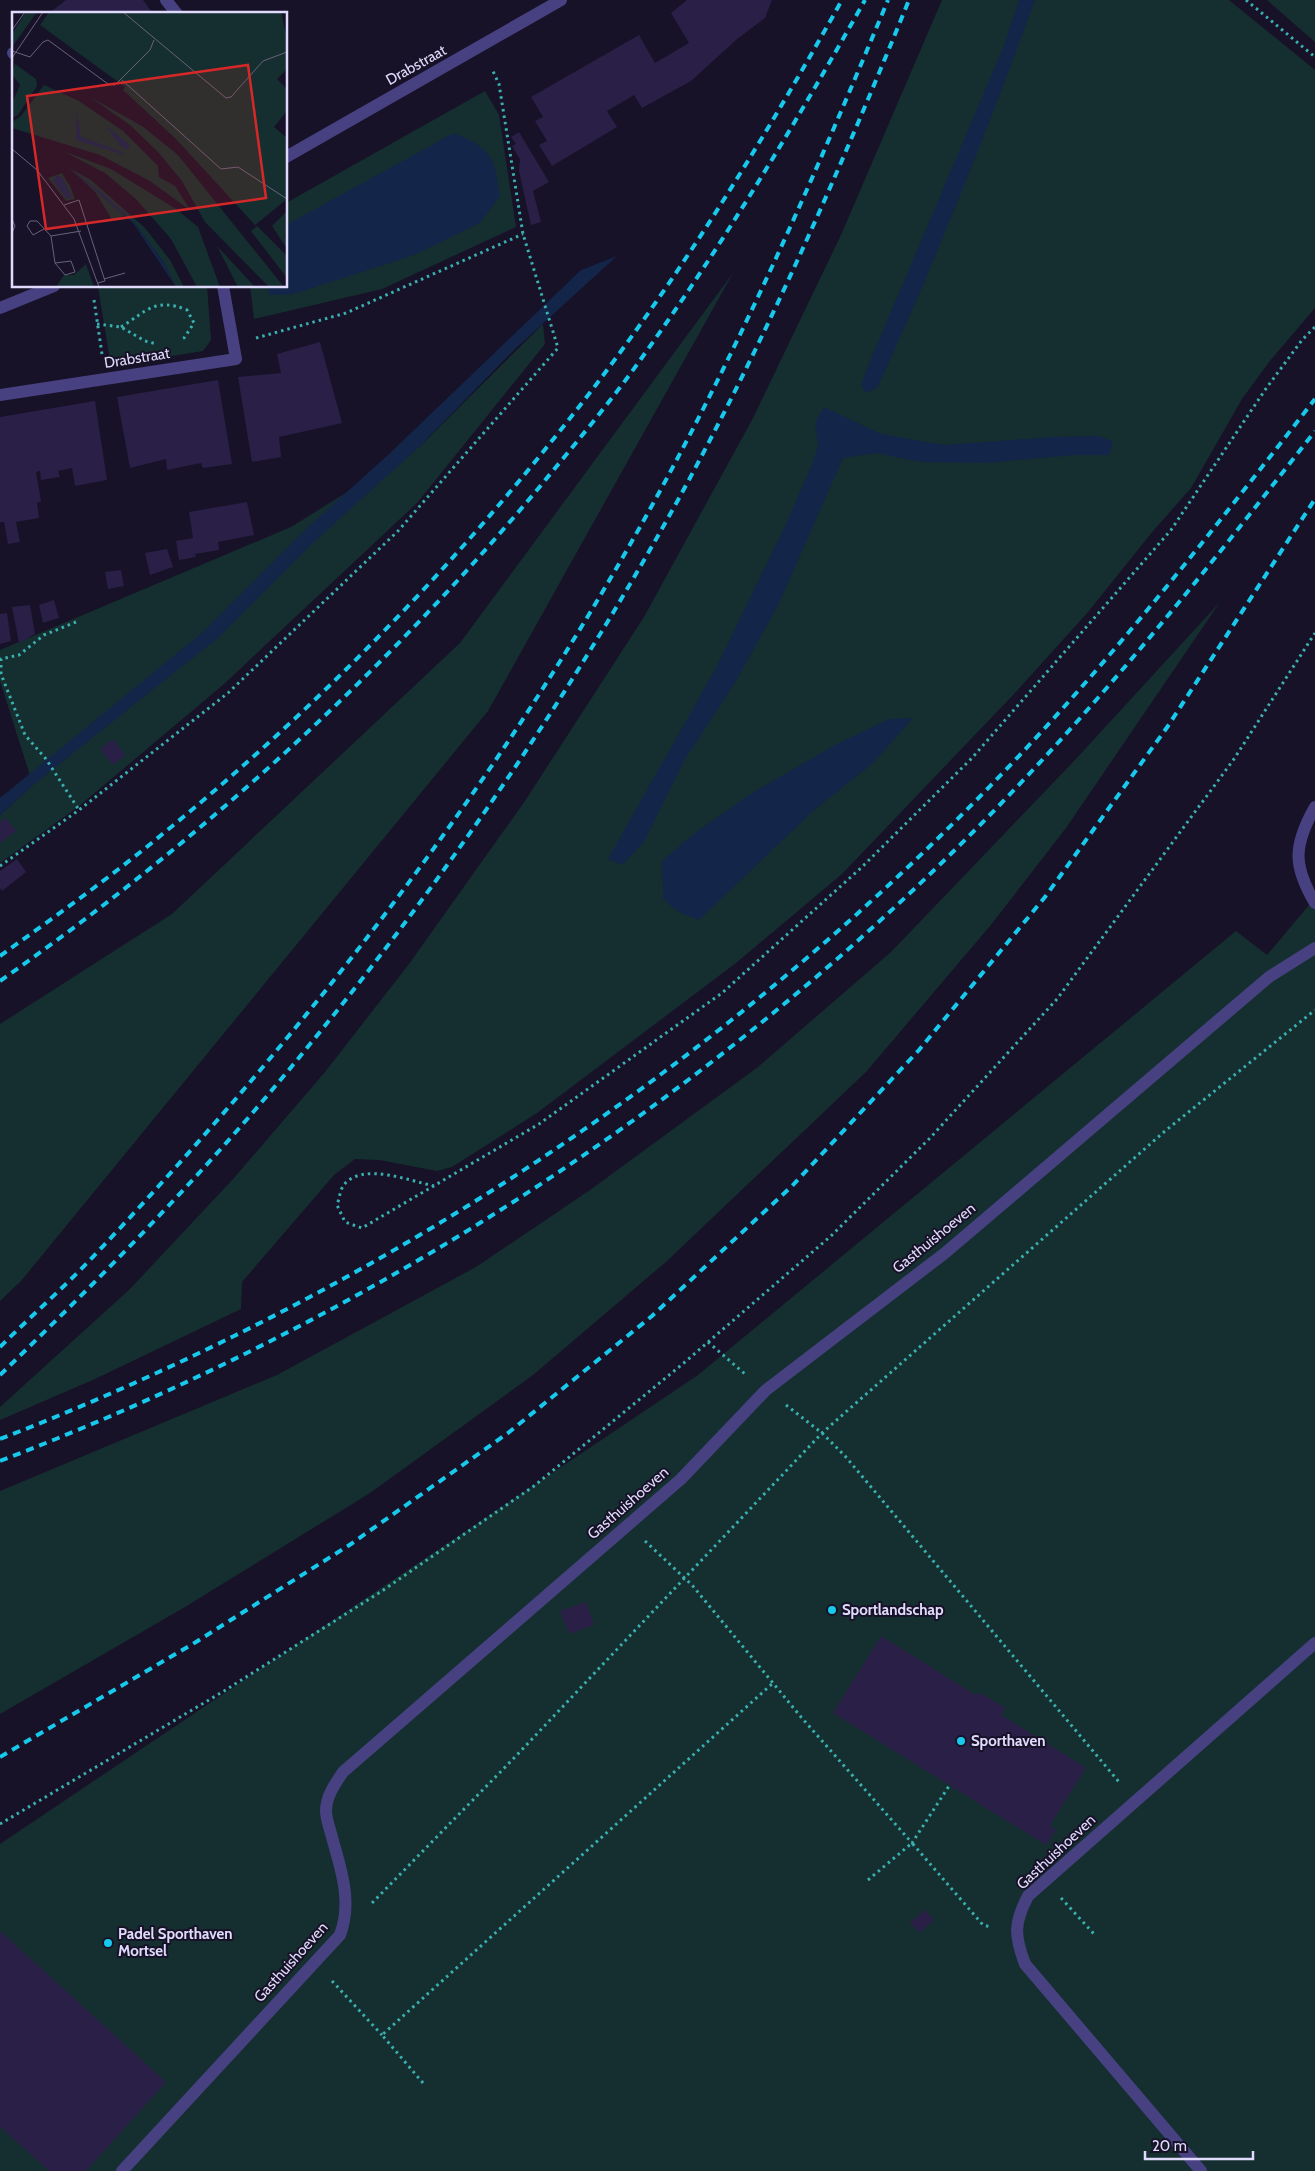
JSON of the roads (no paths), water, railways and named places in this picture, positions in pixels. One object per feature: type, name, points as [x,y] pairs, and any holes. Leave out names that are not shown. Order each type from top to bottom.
[{"type":"street","points":[[166,0],[175,12]]},
{"type":"street","name":"Drabstraat","points":[[288,156],[481,48],[561,0]]},
{"type":"street","points":[[0,308],[49,288]]},
{"type":"street","name":"Drabstraat","points":[[0,395],[236,359],[222,288]]},
{"type":"street","points":[[1315,808],[1300,844],[1298,862],[1303,881],[1315,903]]},
{"type":"street","name":"Gasthuishoeven","points":[[122,2171],[340,1935],[345,1922],[343,1874],[326,1811],[329,1794],[343,1772],[681,1479],[766,1390],[945,1252],[1268,977],[1315,948]]},
{"type":"street","name":"Gasthuishoeven","points":[[1201,2171],[1025,1964],[1016,1932],[1019,1913],[1028,1896],[1315,1643]]},
{"type":"water","points":[[1019,0],[1035,0],[979,147],[920,292],[877,388],[866,393],[861,385],[868,366],[1003,48]]},
{"type":"water","points":[[454,133],[484,149],[493,162],[496,171],[500,196],[480,223],[414,255],[294,294],[269,295],[268,288],[288,288],[288,224]]},
{"type":"water","points":[[617,256],[515,349],[418,448],[315,541],[219,637],[33,785],[0,815],[0,798],[203,632],[308,527],[389,454],[581,270]]},
{"type":"water","points":[[824,407],[881,434],[944,445],[1054,437],[1097,436],[1113,441],[1109,455],[1075,455],[986,463],[922,462],[875,453],[843,458],[779,603],[735,683],[685,759],[644,842],[622,865],[608,859],[716,668],[786,524],[818,446],[815,423]]},
{"type":"water","points":[[913,718],[873,763],[813,811],[699,920],[679,912],[663,899],[662,861],[695,833],[752,793],[835,745],[889,719]]},
{"type":"railway","points":[[0,956],[84,896],[219,787],[323,692],[422,592],[469,540],[599,381],[674,276],[778,112],[842,0]]},
{"type":"railway","points":[[0,981],[146,872],[285,753],[351,691],[477,559],[594,421],[677,307],[761,178],[865,0]]},
{"type":"railway","points":[[0,1347],[88,1262],[250,1083],[326,990],[400,894],[471,797],[538,696],[601,594],[693,429],[781,248],[888,0]]},
{"type":"railway","points":[[0,1375],[130,1246],[194,1179],[255,1110],[372,966],[428,892],[534,739],[632,581],[678,500],[742,378],[829,190],[909,0]]},
{"type":"railway","points":[[0,1439],[147,1377],[290,1308],[429,1230],[563,1144],[692,1051],[815,950],[933,843],[1044,729],[1149,608],[1315,399]]},
{"type":"railway","points":[[0,1461],[135,1405],[267,1343],[395,1274],[520,1198],[640,1116],[756,1027],[867,933],[973,832],[1019,785],[1064,737],[1150,637],[1315,431]]},
{"type":"railway","points":[[0,1757],[196,1642],[351,1544],[508,1433],[652,1316],[792,1186],[919,1050],[1045,897],[1168,726],[1315,499]]},
{"type":"place","name":"Sportlandschap","points":[[832,1610]]},
{"type":"place","name":"Sporthaven","points":[[961,1741]]},
{"type":"place","name":"Padel Sporthaven Mortsel","points":[[108,1943]]}]
